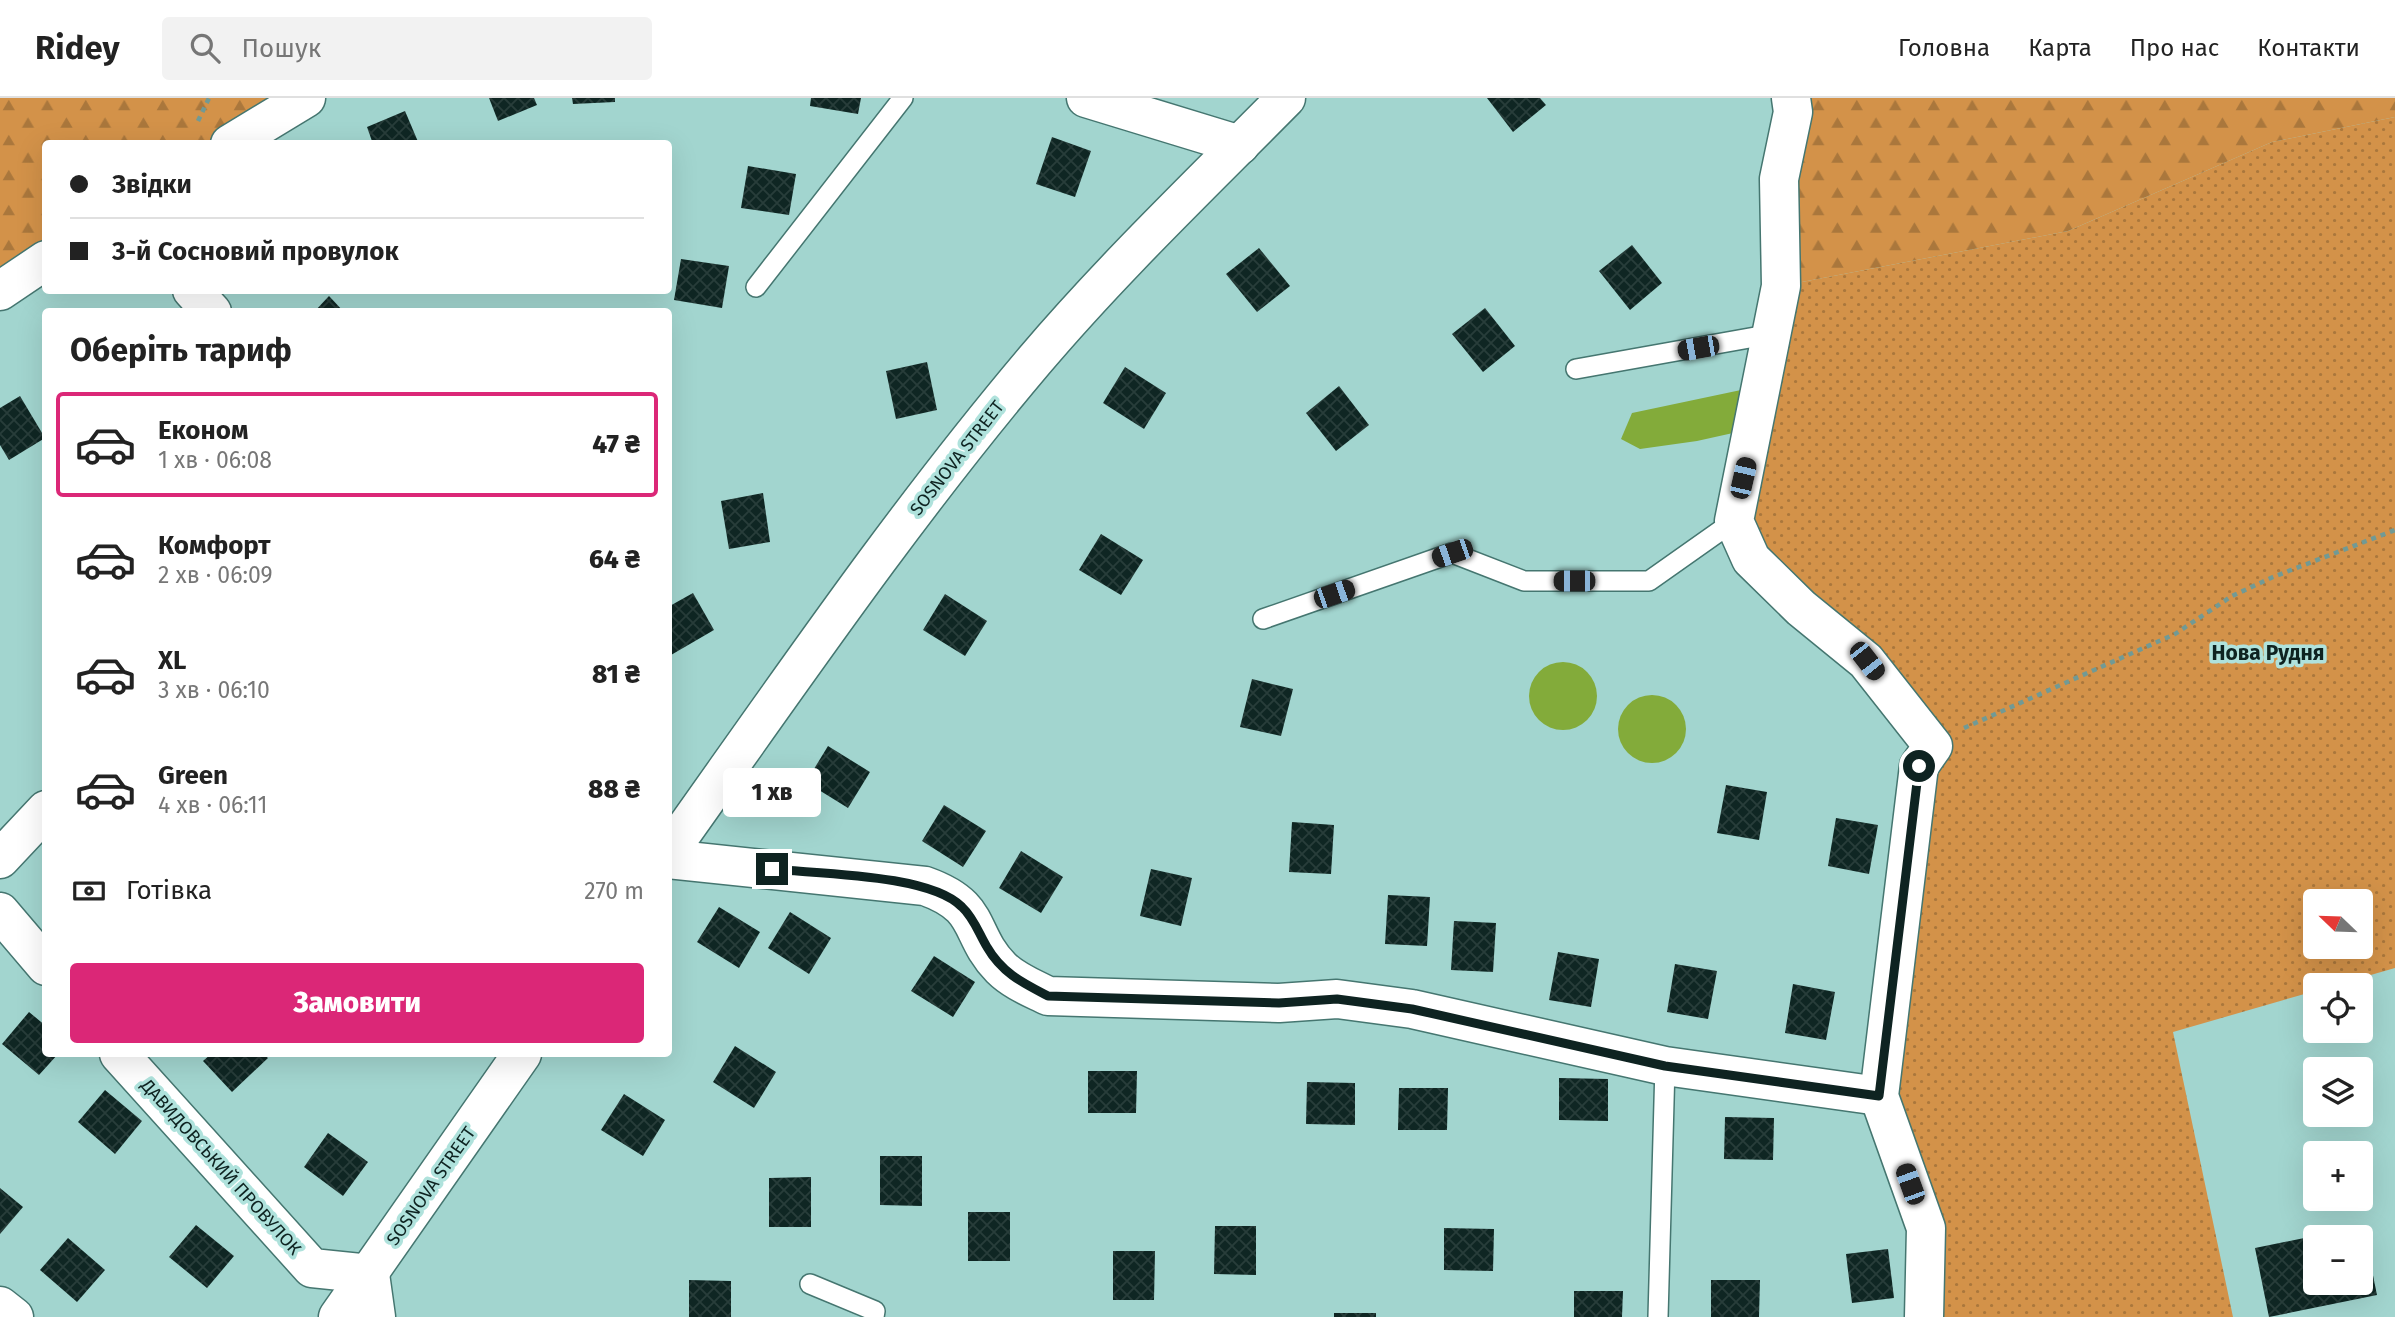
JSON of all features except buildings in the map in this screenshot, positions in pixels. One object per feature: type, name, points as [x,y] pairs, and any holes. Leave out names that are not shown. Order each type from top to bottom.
[{"type":"street","points":[[237,140],[306,98]]},
{"type":"street","points":[[1086,98],[1240,145]]},
{"type":"street","name":"SOSNOVA STREET","points":[[672,847],[836,616],[951,462],[1036,359],[1286,98]]},
{"type":"street","points":[[1791,98],[1793,112],[1779,179],[1781,286],[1734,521],[1751,559],[1801,608],[1867,661],[1933,746],[1919,766],[1879,1096],[1926,1228],[1924,1317]]},
{"type":"street","points":[[0,291],[42,263]]},
{"type":"street","points":[[196,294],[208,308]]},
{"type":"street","points":[[0,859],[42,814]]},
{"type":"street","points":[[672,859],[900,882],[935,890],[963,907],[1000,967],[1019,982],[1048,996],[1279,1003],[1337,999],[1412,1009],[1665,1066],[1879,1096]]},
{"type":"street","points":[[0,912],[42,961]]},
{"type":"street","name":"ДАВИДОВСЬКИЙ ПРОВУЛОК","points":[[123,1057],[312,1268],[370,1274]]},
{"type":"street","name":"SOSNOVA STREET","points":[[338,1317],[518,1057]]},
{"type":"street","points":[[370,1274],[376,1317]]},
{"type":"street","points":[[0,1306],[14,1317]]},
{"type":"lane","points":[[756,287],[903,98]]},
{"type":"lane","points":[[1576,369],[1772,334]]},
{"type":"lane","points":[[1263,619],[1452,553],[1524,581],[1649,581],[1734,521]]},
{"type":"lane","points":[[1658,1317],[1665,1066]]},
{"type":"lane","points":[[810,1284],[875,1311],[874,1317]]},
{"type":"path","points":[[1933,746],[1958,731],[2175,634],[2232,596],[2273,577],[2395,530]]},
{"type":"green space","points":[[0,98],[306,98],[235,140],[42,140],[42,262],[0,291]]},
{"type":"green space","points":[[1791,98],[2395,98],[2395,117],[2272,142],[2068,231],[1781,286]]},
{"type":"green space","points":[[2395,117],[2395,968],[2373,974],[2303,973],[2303,994],[2173,1032],[2233,1317],[1924,1317],[1926,1228],[1879,1096],[1919,766],[1905,709],[1751,559],[1748,457],[1781,286],[2068,231],[2272,142]]},
{"type":"shaded area","points":[[1741,390],[1733,433],[1640,449],[1621,439],[1632,413]]},
{"type":"shaded area","points":[[1563,662],[1576,665],[1587,672],[1594,683],[1597,696],[1594,709],[1587,720],[1576,727],[1563,730],[1550,727],[1539,720],[1532,709],[1529,696],[1532,683],[1539,672],[1550,665]]},
{"type":"shaded area","points":[[1652,695],[1665,698],[1676,705],[1683,716],[1686,729],[1683,742],[1676,753],[1665,760],[1652,763],[1639,760],[1628,753],[1621,742],[1618,729],[1621,716],[1628,705],[1639,698]]},
{"type":"district","name":"Нова Рудня","points":[[2268,653]]},
{"type":"route","points":[[772,869],[900,882],[925,886],[945,894],[963,907],[1000,967],[1019,982],[1048,996],[1279,1003],[1337,999],[1412,1009],[1665,1066],[1879,1096],[1919,766]]}]
